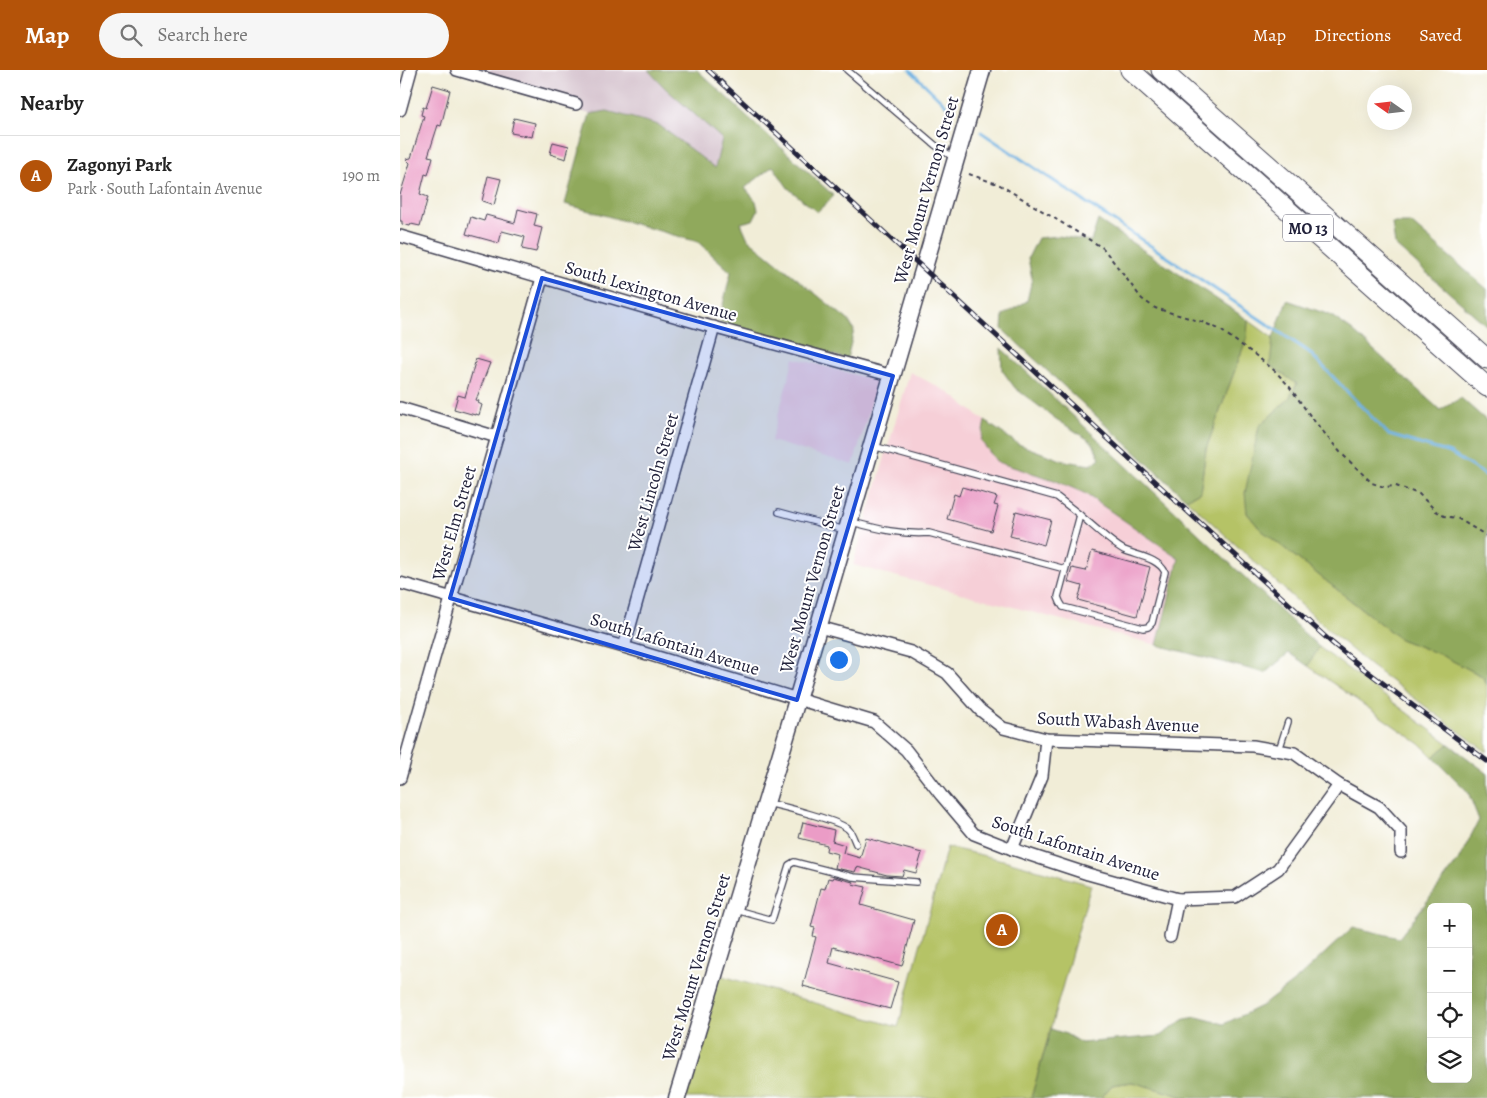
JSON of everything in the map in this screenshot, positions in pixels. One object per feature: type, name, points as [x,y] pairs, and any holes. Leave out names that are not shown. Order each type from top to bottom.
[{"type":"main road","name":"MO 13","points":[[1130,70],[1487,386]]},
{"type":"main road","name":"MO 13","points":[[1161,70],[1487,359]]},
{"type":"street","points":[[400,110],[411,70]]},
{"type":"street","points":[[457,70],[576,104]]},
{"type":"street","name":"West Mount Vernon Street","points":[[677,1098],[819,627],[956,159],[978,72]]},
{"type":"street","name":"South Lexington Avenue","points":[[400,236],[714,327],[892,376]]},
{"type":"street","name":"West Elm Street","points":[[400,778],[542,278]]},
{"type":"street","name":"West Lincoln Street","points":[[624,646],[714,327]]},
{"type":"street","points":[[400,408],[497,437]]},
{"type":"street","name":"South Lafontain Avenue","points":[[400,583],[624,646],[874,722],[906,750],[974,834],[1012,849],[1088,874],[1178,898],[1235,897],[1278,869],[1339,785]]},
{"type":"street","name":"South Wabash Avenue","points":[[819,627],[911,652],[947,673],[980,710],[1003,728],[1046,739],[1254,746],[1294,753],[1339,785],[1379,808],[1401,831],[1401,852]]},
{"type":"street","points":[[1012,849],[1042,776],[1046,739]]},
{"type":"street","points":[[1170,937],[1178,898]]},
{"type":"lane","points":[[847,70],[935,145],[956,159]]},
{"type":"lane","points":[[872,446],[1057,498],[1080,515],[1122,549],[1156,562],[1162,566],[1165,572],[1152,623],[1148,627],[1143,628],[1063,607],[1058,597],[1080,515]]},
{"type":"lane","points":[[779,512],[848,526],[914,534],[930,533],[1066,569]]},
{"type":"lane","points":[[1279,750],[1288,722]]},
{"type":"lane","points":[[766,802],[846,827],[849,829],[856,844]]},
{"type":"lane","points":[[734,909],[772,920],[789,865],[794,862],[853,877],[916,882]]},
{"type":"path","points":[[969,174],[1000,186],[1103,248],[1142,298],[1155,308],[1210,326],[1254,354],[1276,371],[1340,452],[1372,483],[1396,486],[1419,494],[1436,511],[1444,516],[1457,518],[1487,536]]},
{"type":"highlighted area","points":[[542,278],[893,376],[797,700],[450,598]]},
{"type":"shaded area","points":[[475,70],[648,70],[665,88],[723,139],[715,169],[659,125],[607,111],[590,114],[569,108],[571,98]]},
{"type":"shaded area","points":[[794,358],[878,381],[853,465],[771,441]]},
{"type":"shaded area","points":[[910,372],[948,392],[985,421],[982,441],[1054,480],[1084,493],[1180,558],[1157,645],[853,565]]},
{"type":"green space","points":[[648,70],[697,70],[834,196],[817,212],[788,188],[773,166],[745,188],[756,201],[758,210],[753,220],[741,223],[748,239],[848,320],[854,330],[847,359],[719,321],[731,272],[698,242],[565,204],[590,114],[607,111],[659,125],[715,168],[722,139],[665,88]]},
{"type":"green space","points":[[1098,220],[1248,320],[1247,337],[1206,449],[1200,492],[1186,499],[1002,329],[1003,315],[1027,301],[1032,279],[1028,258],[1038,238],[1058,236],[1091,241]]},
{"type":"green space","points":[[1392,223],[1411,223],[1487,289],[1487,326],[1395,245]]},
{"type":"green space","points":[[1287,300],[1330,315],[1353,331],[1440,410],[1461,398],[1487,421],[1487,685],[1482,676],[1439,654],[1400,639],[1260,529],[1247,513],[1245,493],[1259,426],[1288,400],[1297,384],[1270,365],[1273,338]]},
{"type":"green space","points":[[1248,320],[1273,338],[1271,365],[1297,384],[1288,400],[1259,426],[1247,513],[1260,529],[1400,639],[1439,654],[1482,676],[1487,685],[1487,752],[1371,666],[1333,634],[1186,499],[1200,492],[1206,449],[1247,337]]},
{"type":"green space","points":[[1001,348],[1319,647],[1308,666],[1289,653],[1265,673],[1157,645],[1179,558],[1084,493],[1054,480],[997,462],[981,441],[985,421],[1018,444],[1064,461],[1091,465],[1100,458],[1092,442],[1056,419],[1015,388],[1002,370]]},
{"type":"green space","points":[[1319,647],[1449,744],[1433,757],[1420,744],[1308,666]]},
{"type":"green space","points":[[1449,744],[1487,773],[1487,1098],[1188,1098],[1132,1082],[1112,1085],[1101,1098],[1031,1098],[1051,1029],[1066,1034],[1081,1043],[1160,1036],[1185,1019],[1197,1017],[1224,1024],[1263,1005],[1296,980],[1353,927],[1399,938],[1458,861],[1479,820],[1468,792],[1433,757]]},
{"type":"green space","points":[[947,847],[1007,861],[1091,885],[1031,1098],[683,1098],[719,975],[898,1027]]},
{"type":"green space","points":[[1133,1082],[1188,1098],[1101,1098],[1112,1085]]},
{"type":"building","points":[[433,85],[450,90],[441,126],[438,125],[428,156],[433,157],[428,175],[425,174],[420,194],[428,197],[420,226],[411,224],[410,226],[402,224],[402,221],[400,221],[400,195],[410,163],[406,159],[411,158],[424,116],[421,115],[423,107],[426,108]]},
{"type":"building","points":[[514,118],[535,123],[532,137],[511,133]]},
{"type":"building","points":[[553,142],[569,146],[566,159],[550,154]]},
{"type":"building","points":[[488,176],[501,179],[494,205],[482,201]]},
{"type":"building","points":[[518,209],[537,214],[534,226],[542,228],[536,252],[522,249],[525,237],[502,231],[499,243],[466,234],[471,217],[484,221],[486,215],[515,223]]},
{"type":"building","points":[[476,359],[490,363],[476,400],[482,405],[479,415],[454,409],[458,395],[465,397]]},
{"type":"building","points":[[962,487],[997,497],[994,505],[998,506],[991,531],[947,519],[954,494],[959,496]]},
{"type":"building","points":[[1016,511],[1051,520],[1044,545],[1010,536]]},
{"type":"building","points":[[1092,551],[1150,567],[1137,616],[1078,600],[1082,586],[1068,582],[1072,568],[1086,571]]},
{"type":"building","points":[[803,822],[834,830],[832,841],[845,845],[843,853],[860,858],[866,838],[922,853],[916,873],[904,870],[902,876],[887,875],[857,867],[855,872],[835,868],[838,854],[826,851],[827,845],[799,838]]},
{"type":"building","points":[[833,877],[866,887],[861,905],[914,920],[902,966],[833,947],[829,963],[898,982],[890,1009],[803,986],[816,937],[813,936],[815,928],[811,927],[821,888],[825,889],[828,878],[832,879]]},
{"type":"waterway","points":[[910,70],[952,111]]},
{"type":"waterway","points":[[981,132],[1309,352],[1389,435],[1450,453],[1487,476]]},
{"type":"railway","points":[[708,70],[1331,642],[1487,761]]},
{"type":"place","name":"Zagonyi Park","points":[[1002,930]]}]
